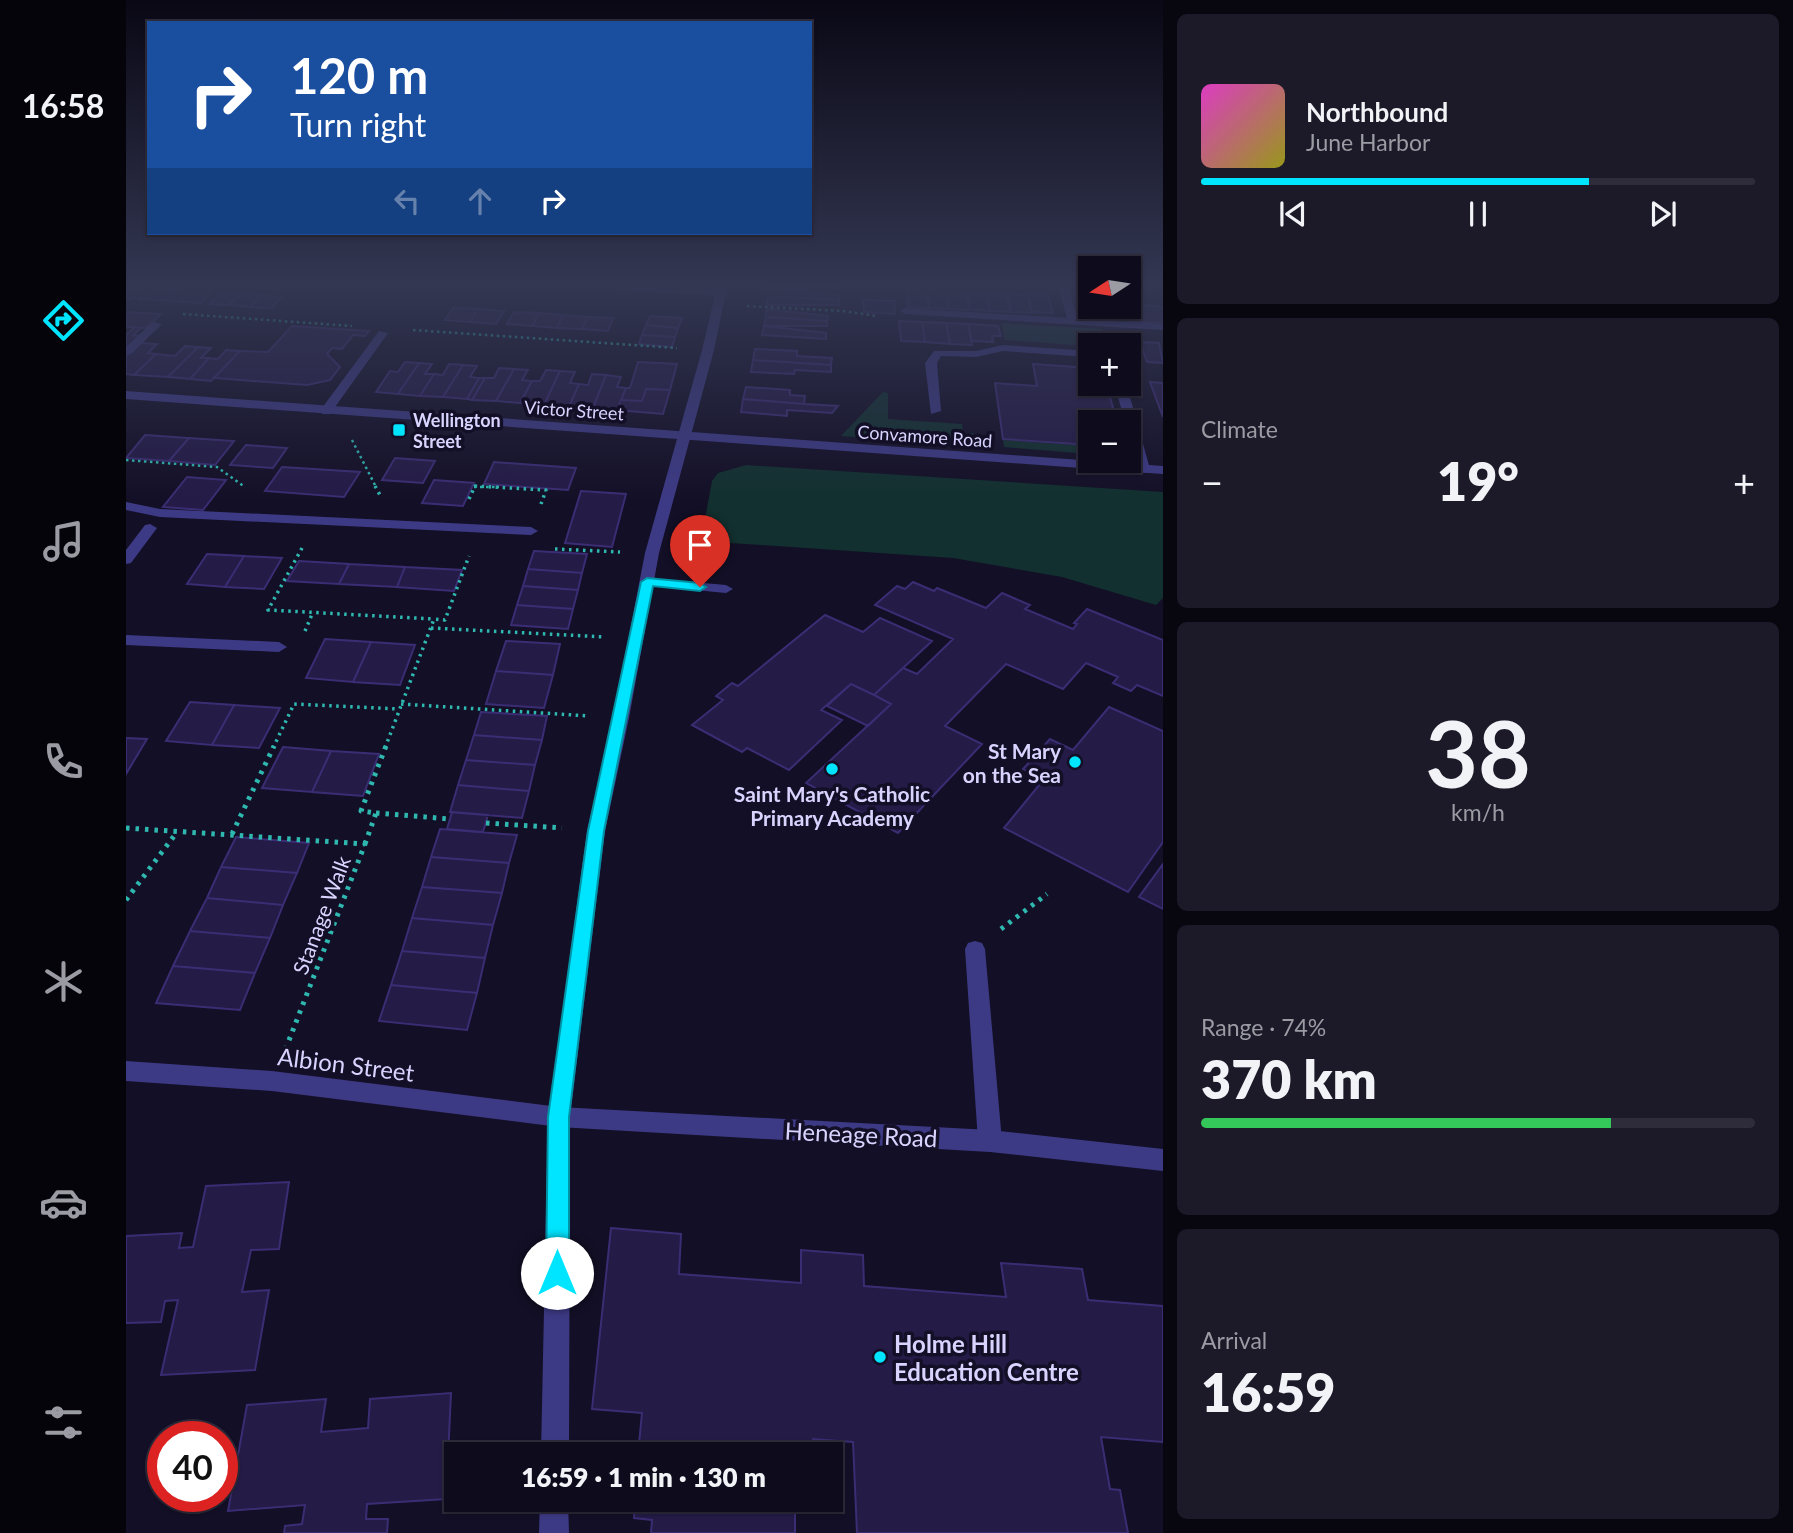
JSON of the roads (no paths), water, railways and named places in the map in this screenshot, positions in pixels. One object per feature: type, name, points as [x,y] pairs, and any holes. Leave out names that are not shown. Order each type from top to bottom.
[{"type":"street","points":[[326,411],[364,359]]},
{"type":"street","points":[[555,1442],[559,1117],[596,831],[621,718],[652,553],[706,359]]},
{"type":"street","points":[[934,359],[931,363],[935,411]]},
{"type":"street","name":"Victor Street","points":[[126,395],[684,435]]},
{"type":"street","points":[[1123,396],[1144,469]]},
{"type":"street","name":"Convamore Road","points":[[684,435],[1163,470]]},
{"type":"street","points":[[126,506],[160,513],[531,531]]},
{"type":"street","points":[[126,561],[160,513]]},
{"type":"street","points":[[647,582],[726,589]]},
{"type":"street","points":[[126,640],[279,647]]},
{"type":"street","points":[[975,949],[990,1141]]},
{"type":"street","name":"Albion Street","points":[[126,1070],[272,1081],[559,1117]]},
{"type":"street","name":"Heneage Road","points":[[559,1117],[990,1141],[1163,1160]]},
{"type":"street","points":[[554,1512],[554,1533]]},
{"type":"place","name":"Wellington Street","points":[[399,430]]},
{"type":"place","name":"St Mary on the Sea","points":[[1075,762]]},
{"type":"place","name":"Saint Mary's Catholic Primary Academy","points":[[832,769]]},
{"type":"place","name":"Holme Hill Education Centre","points":[[880,1357]]}]
